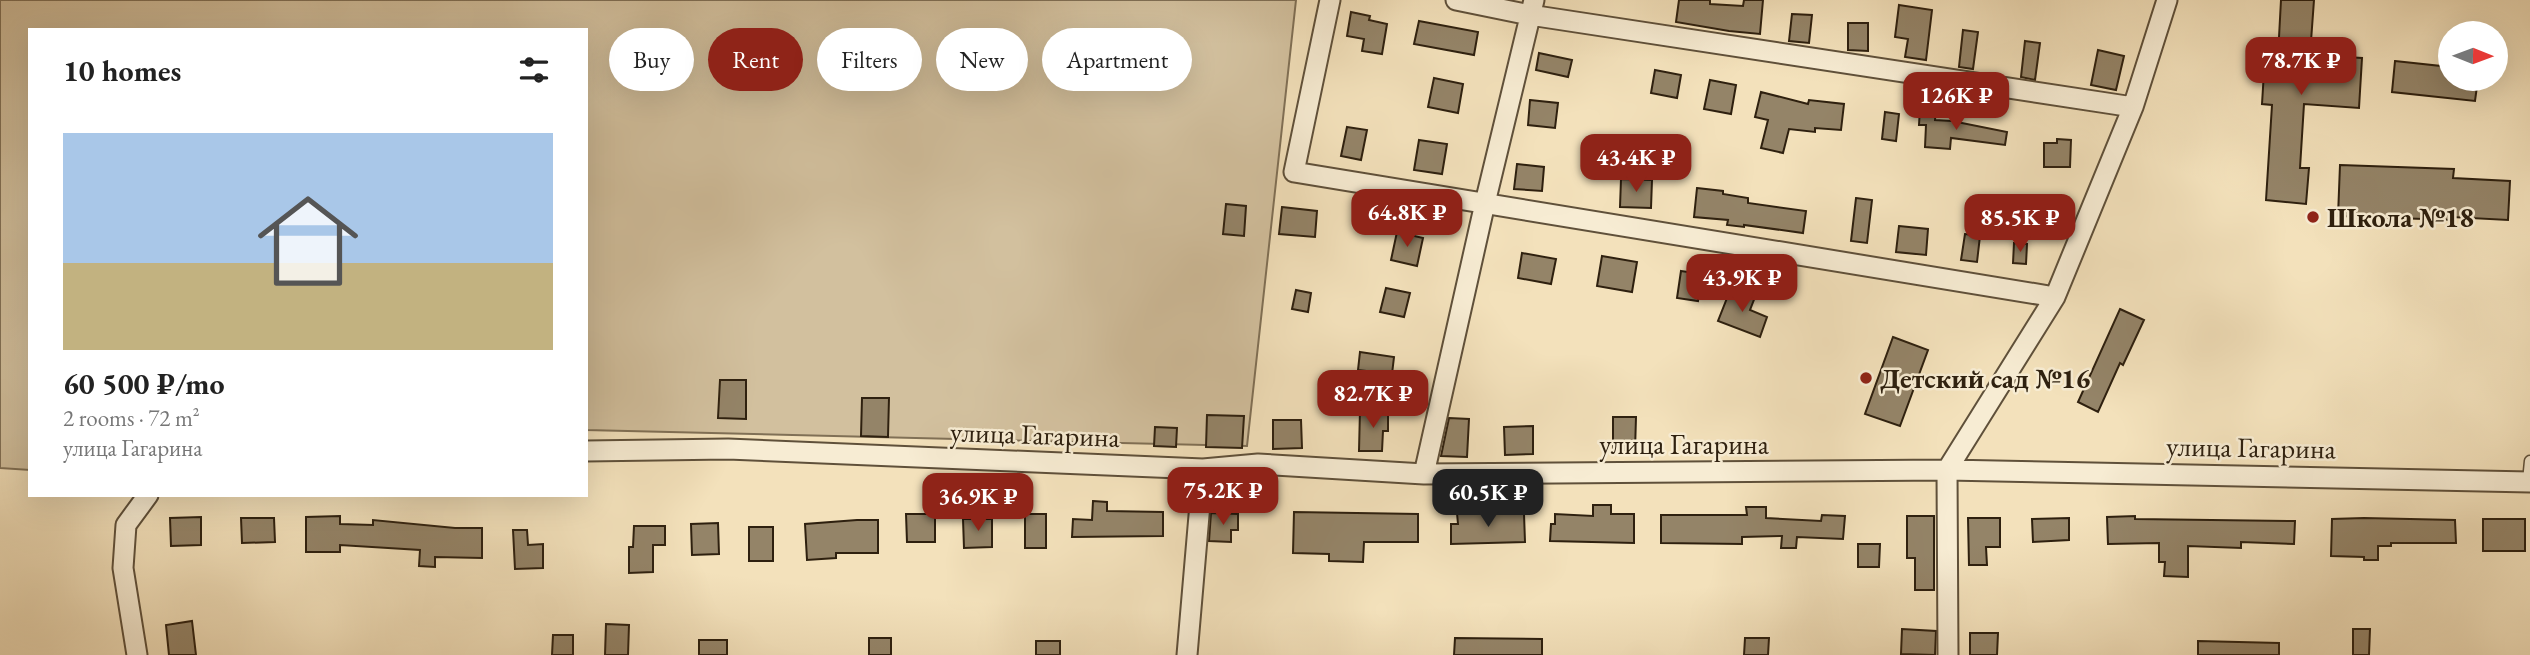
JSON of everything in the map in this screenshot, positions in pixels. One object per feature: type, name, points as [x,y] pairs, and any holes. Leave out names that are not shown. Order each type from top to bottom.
[{"type":"street","points":[[1330,0],[1294,172],[2055,297]]},
{"type":"street","points":[[1456,0],[1532,8],[2133,107]]},
{"type":"street","points":[[1948,655],[1947,470],[2055,297],[2133,107],[2167,0]]},
{"type":"street","points":[[1424,474],[1532,8]]},
{"type":"street","name":"улица Гагарина","points":[[588,451],[728,449],[1203,469],[1258,464],[1424,474],[1947,470],[2529,481]]},
{"type":"street","points":[[1187,655],[1203,469]]},
{"type":"street","points":[[136,655],[123,568],[126,525],[147,497]]},
{"type":"lane","points":[[2529,481],[2530,461]]},
{"type":"shaded area","points":[[0,0],[1296,0],[1247,446],[588,430],[588,28],[28,28],[28,470],[0,468]]},
{"type":"building","points":[[1679,0],[1710,0],[1710,4],[1743,6],[1744,0],[1763,0],[1760,34],[1676,22]]},
{"type":"building","points":[[2281,0],[2314,0],[2310,55],[2362,58],[2359,108],[2304,104],[2300,168],[2309,168],[2306,204],[2266,200],[2272,105],[2262,104],[2265,55],[2278,56]]},
{"type":"building","points":[[1899,5],[1932,10],[1926,60],[1905,57],[1908,39],[1895,37]]},
{"type":"building","points":[[1351,12],[1370,16],[1369,20],[1387,24],[1382,54],[1362,51],[1364,39],[1347,36]]},
{"type":"building","points":[[1792,14],[1812,15],[1809,43],[1789,41]]},
{"type":"building","points":[[1419,21],[1478,32],[1474,55],[1414,44]]},
{"type":"building","points":[[1848,23],[1868,23],[1868,51],[1848,50]]},
{"type":"building","points":[[1963,30],[1978,32],[1973,69],[1959,67]]},
{"type":"building","points":[[2025,41],[2040,43],[2035,80],[2021,77]]},
{"type":"building","points":[[2098,50],[2124,56],[2116,90],[2091,85]]},
{"type":"building","points":[[1539,53],[1572,60],[1568,77],[1536,70]]},
{"type":"building","points":[[2395,61],[2438,66],[2438,91],[2476,91],[2475,101],[2392,92]]},
{"type":"building","points":[[1655,70],[1681,75],[1677,98],[1651,93]]},
{"type":"building","points":[[1434,78],[1463,84],[1458,113],[1428,107]]},
{"type":"building","points":[[1710,80],[1736,85],[1731,114],[1704,109]]},
{"type":"building","points":[[1761,92],[1808,104],[1809,100],[1844,104],[1841,130],[1815,128],[1815,132],[1789,129],[1783,153],[1761,148],[1768,120],[1755,117]]},
{"type":"building","points":[[1530,100],[1558,103],[1555,128],[1528,125]]},
{"type":"building","points":[[1920,108],[1936,109],[1935,120],[2007,132],[2005,145],[1951,138],[1950,149],[1925,147],[1926,125],[1919,125]]},
{"type":"building","points":[[1885,112],[1899,114],[1896,141],[1882,139]]},
{"type":"building","points":[[1347,127],[1367,130],[1361,160],[1341,156]]},
{"type":"building","points":[[2057,139],[2071,140],[2070,167],[2044,167],[2044,143],[2057,143]]},
{"type":"building","points":[[1419,140],[1447,144],[1442,174],[1414,170]]},
{"type":"building","points":[[1517,164],[1544,167],[1542,191],[1514,189]]},
{"type":"building","points":[[2340,165],[2454,169],[2453,178],[2510,181],[2508,220],[2338,216]]},
{"type":"building","points":[[1621,179],[1652,180],[1651,208],[1620,207]]},
{"type":"building","points":[[1697,188],[1748,198],[1748,203],[1806,211],[1803,233],[1727,225],[1728,220],[1694,217]]},
{"type":"building","points":[[1856,198],[1872,200],[1867,243],[1851,241]]},
{"type":"building","points":[[1226,204],[1246,206],[1244,236],[1223,234]]},
{"type":"building","points":[[1282,207],[1317,211],[1315,237],[1279,234]]},
{"type":"building","points":[[1899,226],[1928,229],[1926,255],[1896,252]]},
{"type":"building","points":[[1397,232],[1423,238],[1417,266],[1391,260]]},
{"type":"building","points":[[1965,234],[1980,236],[1977,262],[1961,260]]},
{"type":"building","points":[[2014,243],[2027,244],[2026,264],[2013,263]]},
{"type":"building","points":[[1522,253],[1556,259],[1551,284],[1518,278]]},
{"type":"building","points":[[1602,256],[1637,262],[1632,292],[1597,286]]},
{"type":"building","points":[[1681,271],[1702,274],[1698,301],[1677,298]]},
{"type":"building","points":[[1386,288],[1410,293],[1404,317],[1380,312]]},
{"type":"building","points":[[1731,288],[1755,297],[1750,310],[1767,317],[1760,337],[1718,321]]},
{"type":"building","points":[[1296,290],[1311,293],[1308,312],[1292,309]]},
{"type":"building","points":[[2120,309],[2144,320],[2123,365],[2120,363],[2098,412],[2078,402]]},
{"type":"building","points":[[1893,337],[1928,350],[1900,426],[1865,414]]},
{"type":"building","points":[[1360,352],[1394,357],[1392,374],[1358,370]]},
{"type":"building","points":[[720,380],[746,380],[746,419],[718,418]]},
{"type":"building","points":[[862,398],[889,398],[888,437],[861,436]]},
{"type":"building","points":[[1360,410],[1388,410],[1388,431],[1383,431],[1382,451],[1359,451]]},
{"type":"building","points":[[1207,415],[1244,416],[1242,448],[1206,447]]},
{"type":"building","points":[[1613,417],[1636,417],[1635,451],[1613,452]]},
{"type":"building","points":[[1449,418],[1469,419],[1467,457],[1441,456]]},
{"type":"building","points":[[1273,420],[1301,420],[1302,448],[1273,449]]},
{"type":"building","points":[[1533,426],[1533,454],[1505,455],[1504,427]]},
{"type":"building","points":[[1155,427],[1177,428],[1176,447],[1154,446]]},
{"type":"building","points":[[1093,501],[1107,502],[1107,511],[1163,512],[1163,536],[1072,537],[1073,519],[1092,520]]},
{"type":"building","points":[[1593,505],[1611,505],[1611,514],[1634,514],[1634,543],[1550,541],[1551,524],[1555,524],[1555,514],[1593,516]]},
{"type":"building","points":[[1746,507],[1766,507],[1766,518],[1821,521],[1822,515],[1845,516],[1843,539],[1797,537],[1796,548],[1781,548],[1782,536],[1742,537],[1742,544],[1661,543],[1661,515],[1747,515]]},
{"type":"building","points":[[1294,512],[1418,514],[1418,542],[1364,542],[1363,562],[1329,561],[1329,554],[1293,553]]},
{"type":"building","points":[[1211,513],[1238,514],[1238,530],[1231,530],[1231,542],[1209,541]]},
{"type":"building","points":[[1457,513],[1524,514],[1525,542],[1451,544],[1451,524],[1458,524]]},
{"type":"building","points":[[906,514],[935,514],[935,542],[907,542]]},
{"type":"building","points":[[1025,514],[1046,514],[1046,548],[1025,548]]},
{"type":"building","points":[[340,516],[340,524],[373,525],[373,520],[482,528],[482,558],[435,557],[435,567],[419,566],[420,550],[340,545],[340,552],[306,552],[306,517]]},
{"type":"building","points":[[1907,516],[1934,516],[1934,590],[1915,590],[1915,558],[1907,558]]},
{"type":"building","points":[[2135,516],[2135,519],[2295,521],[2294,544],[2241,542],[2241,548],[2188,546],[2188,577],[2164,576],[2165,562],[2159,562],[2159,543],[2108,544],[2107,517]]},
{"type":"building","points":[[201,517],[201,545],[171,546],[170,518]]},
{"type":"building","points":[[241,518],[274,518],[275,542],[242,543]]},
{"type":"building","points":[[1968,518],[2000,518],[2000,547],[1986,547],[1987,565],[1969,565]]},
{"type":"building","points":[[2069,518],[2069,540],[2033,542],[2032,519]]},
{"type":"building","points":[[963,519],[992,519],[992,547],[964,548]]},
{"type":"building","points":[[2332,519],[2455,520],[2456,543],[2391,543],[2391,546],[2378,546],[2378,560],[2331,556]]},
{"type":"building","points":[[2483,519],[2525,519],[2525,551],[2483,551]]},
{"type":"building","points":[[878,520],[878,553],[836,553],[836,558],[807,560],[805,524]]},
{"type":"building","points":[[718,523],[719,554],[692,555],[691,524]]},
{"type":"building","points":[[634,526],[665,526],[665,545],[653,545],[653,572],[629,573],[629,547],[633,547]]},
{"type":"building","points":[[749,527],[773,527],[773,561],[749,561]]},
{"type":"building","points":[[513,530],[527,530],[528,545],[543,544],[543,568],[515,569]]},
{"type":"building","points":[[1858,544],[1880,544],[1879,567],[1858,567]]},
{"type":"building","points":[[192,621],[196,655],[169,655],[166,625]]},
{"type":"building","points":[[606,624],[629,625],[628,655],[605,655]]},
{"type":"building","points":[[1902,629],[1936,631],[1935,655],[1901,654]]},
{"type":"building","points":[[2353,629],[2370,629],[2369,655],[2353,655]]},
{"type":"building","points":[[1970,633],[1998,633],[1997,655],[1970,655]]},
{"type":"building","points":[[553,635],[573,635],[573,655],[552,655]]},
{"type":"building","points":[[869,638],[891,638],[891,655],[869,655]]},
{"type":"building","points":[[1455,638],[1542,639],[1542,655],[1454,655]]},
{"type":"building","points":[[1745,638],[1769,638],[1768,655],[1744,655]]},
{"type":"building","points":[[699,640],[727,640],[727,655],[699,655]]},
{"type":"building","points":[[1036,641],[1060,641],[1060,655],[1036,655]]},
{"type":"building","points":[[2198,641],[2279,643],[2279,655],[2198,655]]},
{"type":"place","name":"Школа №18","points":[[2313,217]]},
{"type":"place","name":"Детский сад №16","points":[[1866,378]]}]
